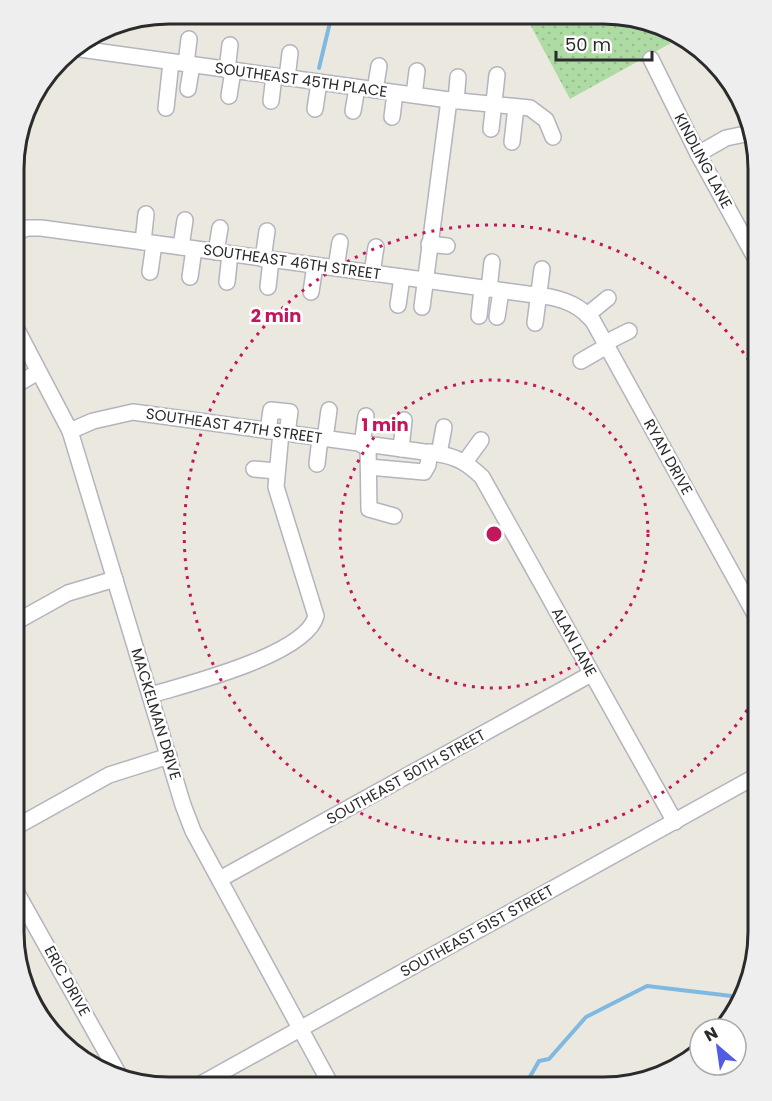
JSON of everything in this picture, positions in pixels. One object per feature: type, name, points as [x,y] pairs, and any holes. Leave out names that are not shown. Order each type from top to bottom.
[{"type":"street","points":[[166,108],[183,64],[189,39]]},
{"type":"street","points":[[229,96],[230,45]]},
{"type":"street","name":"SOUTHEAST 45TH PLACE","points":[[87,50],[452,101],[523,107]]},
{"type":"street","points":[[271,101],[290,53]]},
{"type":"street","name":"KINDLING LANE","points":[[651,59],[698,154],[748,245]]},
{"type":"street","points":[[183,64],[188,89]]},
{"type":"street","points":[[375,90],[379,66]]},
{"type":"street","points":[[414,95],[417,71]]},
{"type":"street","points":[[490,129],[497,75]]},
{"type":"street","points":[[422,307],[429,244],[431,180],[458,77]]},
{"type":"street","points":[[315,109],[319,82]]},
{"type":"street","points":[[353,111],[357,87]]},
{"type":"street","points":[[392,117],[395,93]]},
{"type":"street","points":[[512,142],[523,107],[546,120],[553,137]]},
{"type":"street","points":[[698,154],[726,138],[743,135]]},
{"type":"street","points":[[147,214],[150,272]]},
{"type":"street","points":[[185,220],[190,277]]},
{"type":"street","name":"SOUTHEAST 46TH STREET","points":[[24,229],[41,228],[425,280],[569,302]]},
{"type":"street","points":[[220,228],[227,282]]},
{"type":"street","points":[[267,231],[268,287]]},
{"type":"street","points":[[336,268],[340,242]]},
{"type":"street","points":[[429,244],[447,246]]},
{"type":"street","points":[[372,273],[376,247]]},
{"type":"street","points":[[492,261],[491,290],[497,317]]},
{"type":"street","points":[[311,292],[315,266]]},
{"type":"street","points":[[534,323],[542,269]]},
{"type":"street","points":[[398,305],[402,277]]},
{"type":"street","points":[[479,316],[491,290]]},
{"type":"street","points":[[587,315],[608,298]]},
{"type":"street","name":"RYAN DRIVE","points":[[569,302],[587,315],[606,345],[748,602]]},
{"type":"street","points":[[581,361],[628,331]]},
{"type":"street","name":"MACKELMAN DRIVE","points":[[24,343],[70,430],[183,805],[193,831],[327,1077]]},
{"type":"street","points":[[24,380],[39,372]]},
{"type":"street","points":[[317,464],[329,410]]},
{"type":"street","name":"SOUTHEAST 47TH STREET","points":[[70,430],[112,415],[133,412],[434,453],[452,456],[467,463]]},
{"type":"street","points":[[366,416],[365,445],[369,466],[369,509],[394,516]]},
{"type":"street","points":[[401,449],[404,420]]},
{"type":"street","points":[[369,466],[424,472],[444,427]]},
{"type":"street","points":[[151,695],[237,670],[280,648],[314,624],[316,616],[276,487],[278,432]]},
{"type":"street","points":[[467,463],[481,440]]},
{"type":"street","name":"ALAN LANE","points":[[467,463],[482,477],[675,822]]},
{"type":"street","points":[[254,469],[276,471]]},
{"type":"street","points":[[24,617],[68,593],[115,579]]},
{"type":"street","name":"SOUTHEAST 50TH STREET","points":[[220,879],[591,674]]},
{"type":"street","points":[[24,822],[109,775],[169,756]]},
{"type":"street","name":"SOUTHEAST 51ST STREET","points":[[213,1077],[748,781]]},
{"type":"street","name":"ERIC DRIVE","points":[[24,906],[114,1066]]},
{"type":"green space","points":[[530,24],[622,25],[641,29],[673,42],[570,99]]},
{"type":"waterway","points":[[319,68],[330,24]]},
{"type":"waterway","points":[[530,1077],[539,1061],[549,1059],[586,1017],[647,986],[733,996]]}]
